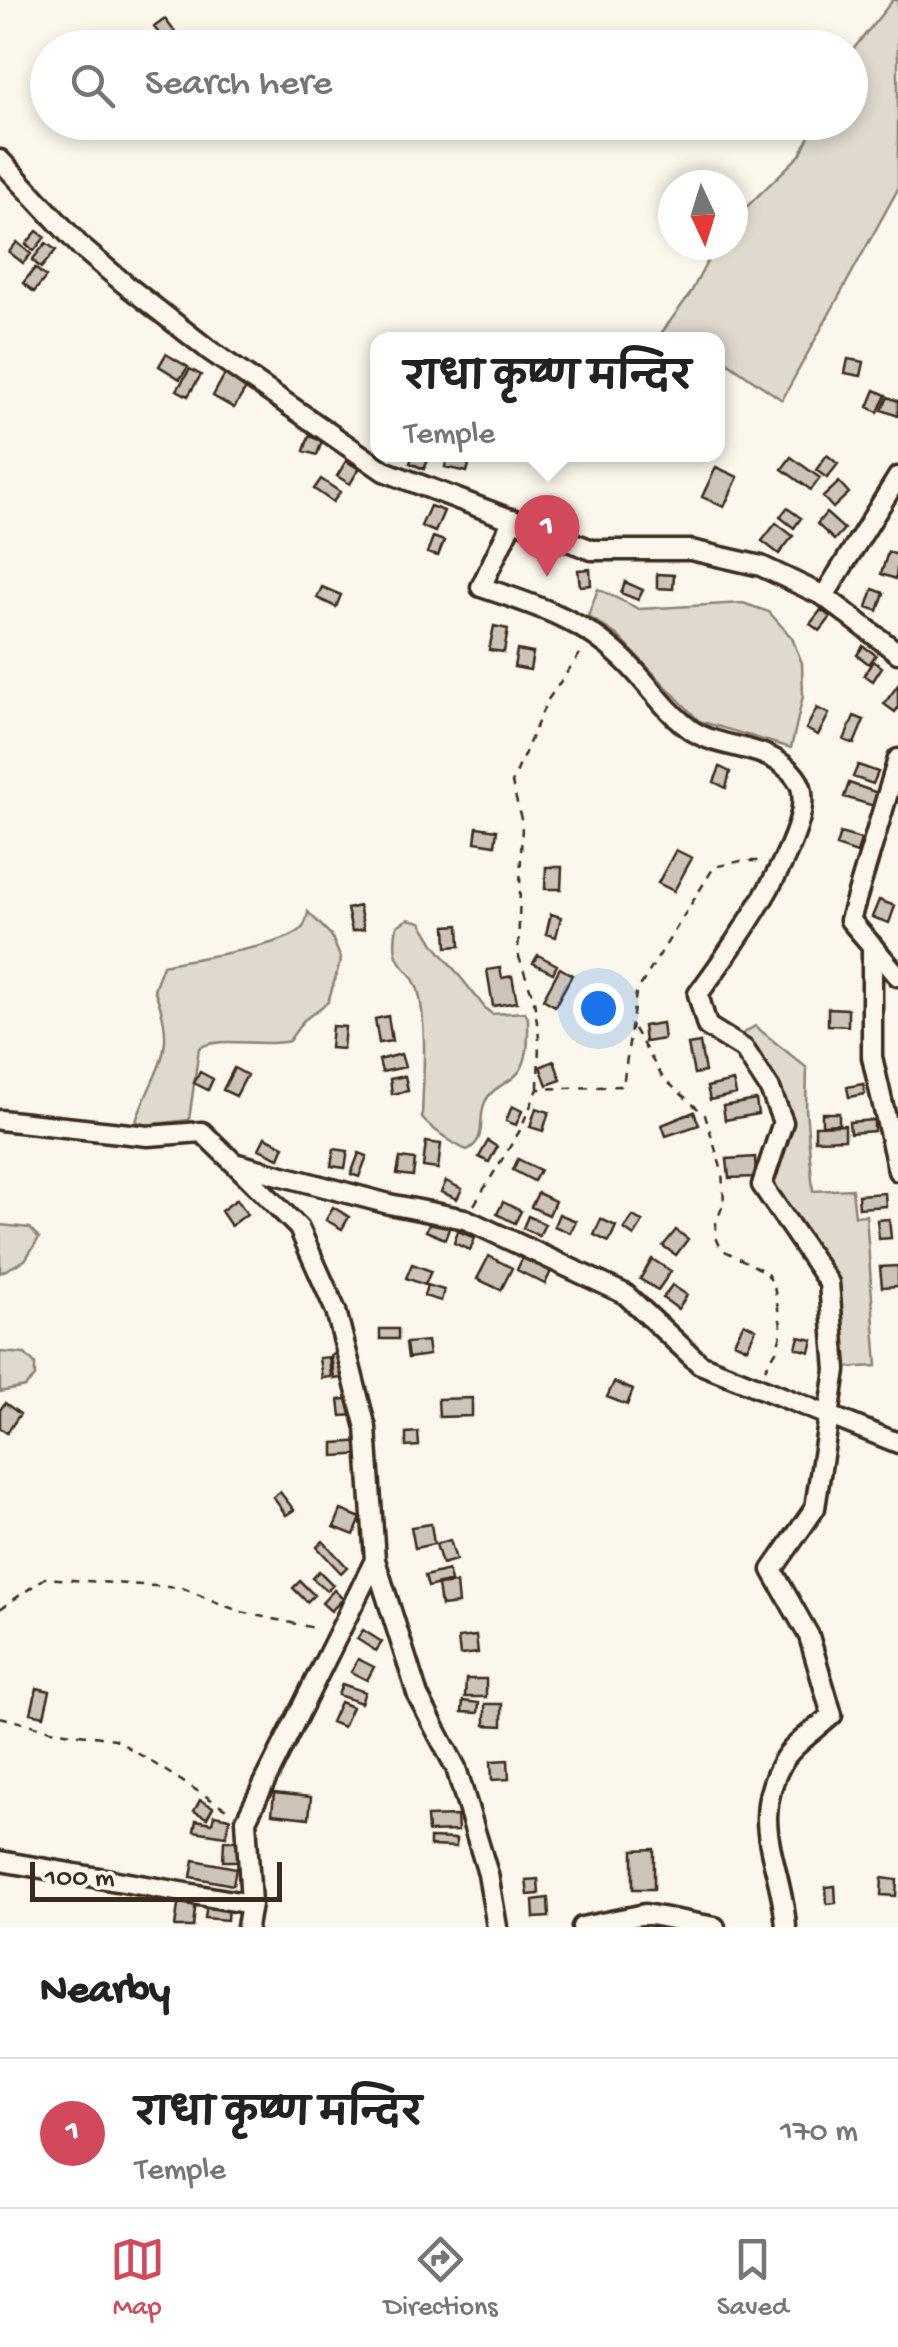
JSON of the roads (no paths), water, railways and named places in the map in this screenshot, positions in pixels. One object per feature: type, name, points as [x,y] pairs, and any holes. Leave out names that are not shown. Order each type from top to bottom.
[{"type":"street","points":[[0,160],[81,247],[208,350],[370,460]]},
{"type":"street","points":[[373,462],[384,470],[592,550],[691,550],[761,566],[824,596],[898,653]]},
{"type":"street","points":[[824,596],[898,477]]},
{"type":"street","points":[[513,519],[481,587],[557,612],[594,634],[622,657],[692,732],[754,751],[786,766],[801,784],[803,805],[784,861],[698,994],[707,1026],[744,1049],[770,1089],[782,1122],[762,1185],[828,1284],[836,1370],[815,1508],[772,1570],[809,1636],[832,1715],[786,1757],[764,1812],[785,1904],[786,1927]]},
{"type":"street","points":[[898,759],[850,920],[898,976]]},
{"type":"street","points":[[872,945],[872,1057],[898,1171]]},
{"type":"street","points":[[2,1121],[148,1136],[202,1132],[299,1228],[336,1311],[366,1428],[376,1560],[418,1696],[456,1768],[488,1874],[498,1927]]},
{"type":"street","points":[[234,1164],[388,1204],[465,1219],[625,1294],[700,1364],[826,1418],[898,1443]]},
{"type":"street","points":[[247,1927],[252,1904],[246,1820],[376,1560]]},
{"type":"street","points":[[0,1861],[252,1904]]},
{"type":"street","points":[[582,1927],[645,1914],[715,1927]]},
{"type":"place","name":"राधा कृष्ण मन्दिर","points":[[547,577]]}]
